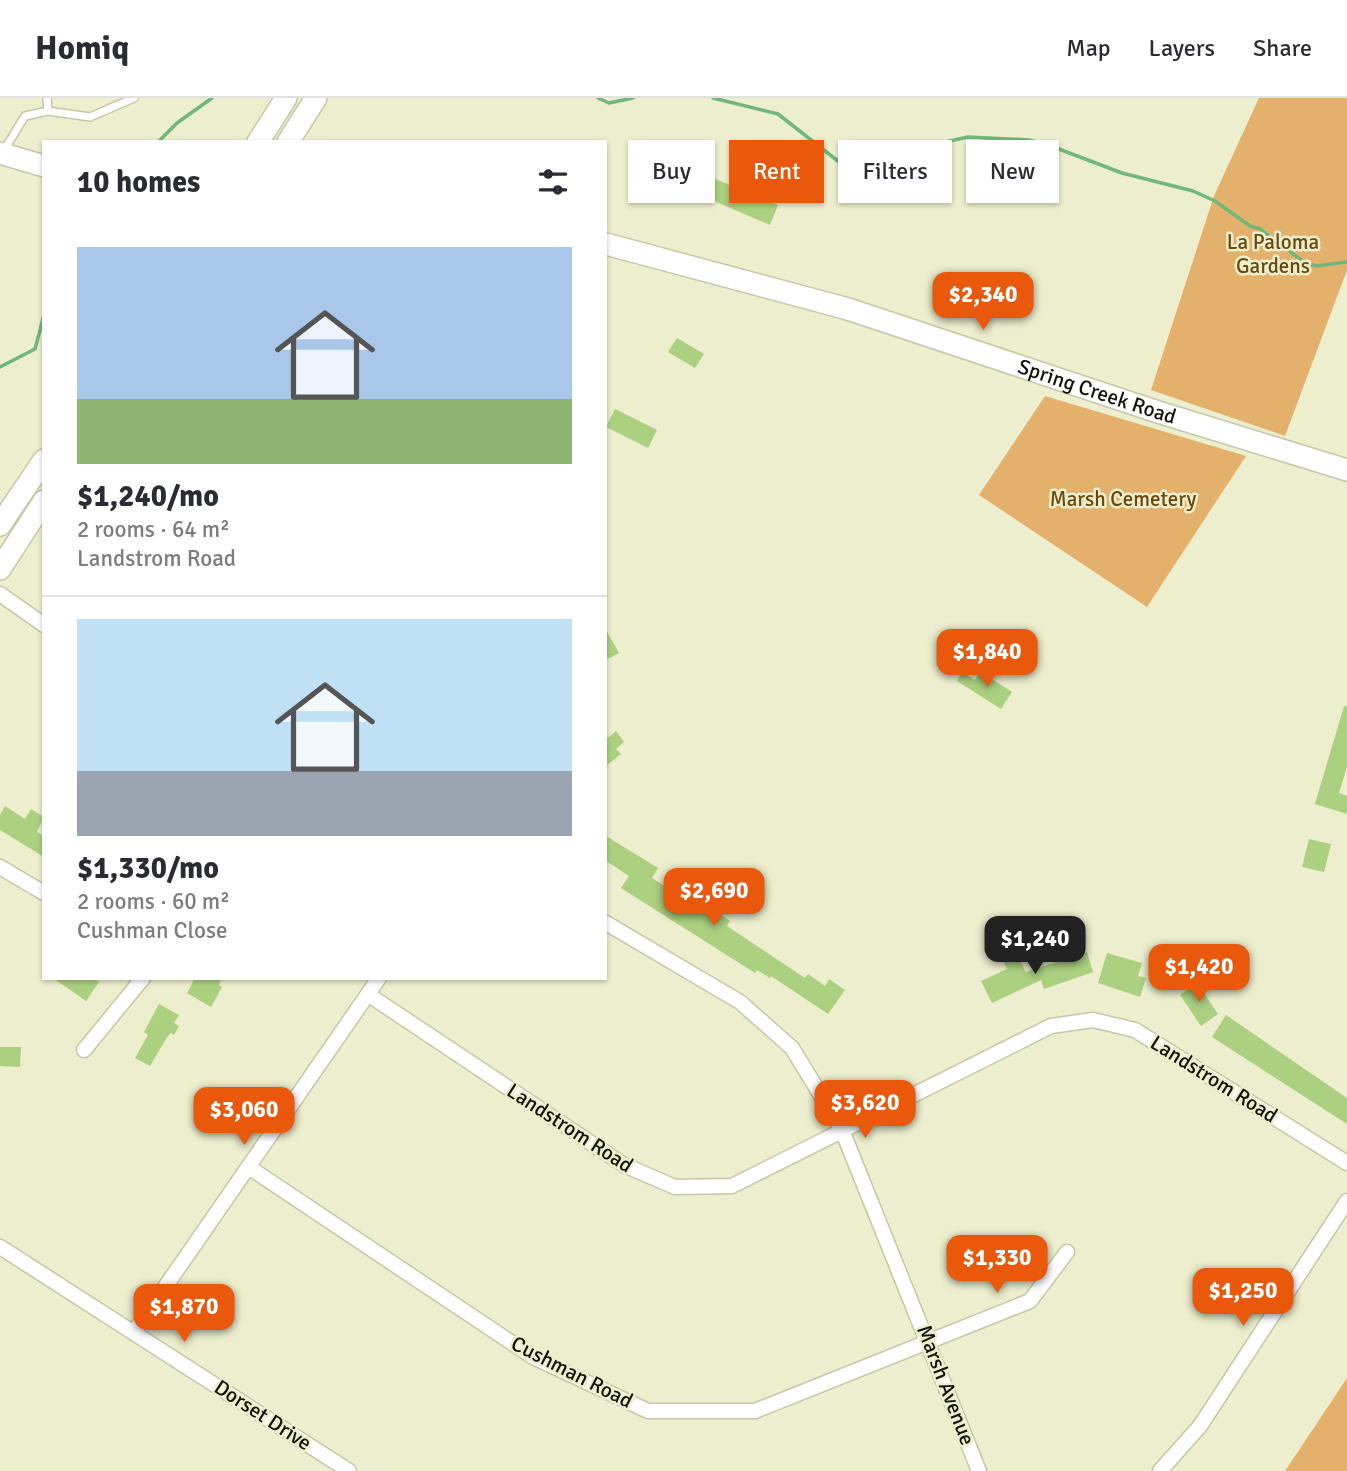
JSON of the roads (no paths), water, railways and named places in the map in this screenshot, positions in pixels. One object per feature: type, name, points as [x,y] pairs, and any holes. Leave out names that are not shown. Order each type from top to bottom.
[{"type":"main road","points":[[259,140],[286,98]]},
{"type":"main road","points":[[289,140],[316,98]]},
{"type":"main road","points":[[1,153],[42,165]]},
{"type":"main road","name":"Spring Creek Road","points":[[607,244],[848,309],[1158,412],[1347,470]]},
{"type":"main road","points":[[0,525],[42,463]]},
{"type":"main road","points":[[0,569],[42,504]]},
{"type":"street","points":[[0,594],[42,624]]},
{"type":"street","points":[[0,867],[42,892]]},
{"type":"street","name":"Marsh Avenue","points":[[607,924],[740,1003],[792,1048],[842,1130],[930,1342],[979,1471]]},
{"type":"street","points":[[84,1049],[141,980]]},
{"type":"street","points":[[134,1332],[378,980]]},
{"type":"street","name":"Landstrom Road","points":[[369,995],[624,1166],[675,1187],[732,1186],[1051,1026],[1093,1020],[1135,1030],[1347,1163]]},
{"type":"street","name":"Cushman Road","points":[[250,1168],[533,1357],[648,1411],[755,1411],[1030,1301],[1067,1252]]},
{"type":"street","points":[[1160,1471],[1200,1426],[1347,1201]]},
{"type":"street","name":"Dorset Drive","points":[[0,1247],[134,1332],[330,1466],[349,1471]]},
{"type":"lane","points":[[47,98],[48,111]]},
{"type":"lane","points":[[1,153],[25,116],[48,111],[90,117],[134,98]]},
{"type":"waterway","points":[[160,140],[177,123],[212,98]]},
{"type":"waterway","points":[[598,98],[609,103],[633,98]]},
{"type":"waterway","points":[[713,98],[778,114],[843,165],[864,174],[916,166],[941,143],[968,137],[1029,140],[1122,173],[1193,191],[1215,201],[1250,226],[1260,229],[1304,262],[1316,266],[1347,262]]},
{"type":"waterway","points":[[0,367],[35,349],[42,323]]},
{"type":"park label","name":"La Paloma Gardens","points":[[1273,254]]},
{"type":"park label","name":"Marsh Cemetery","points":[[1123,499]]}]
